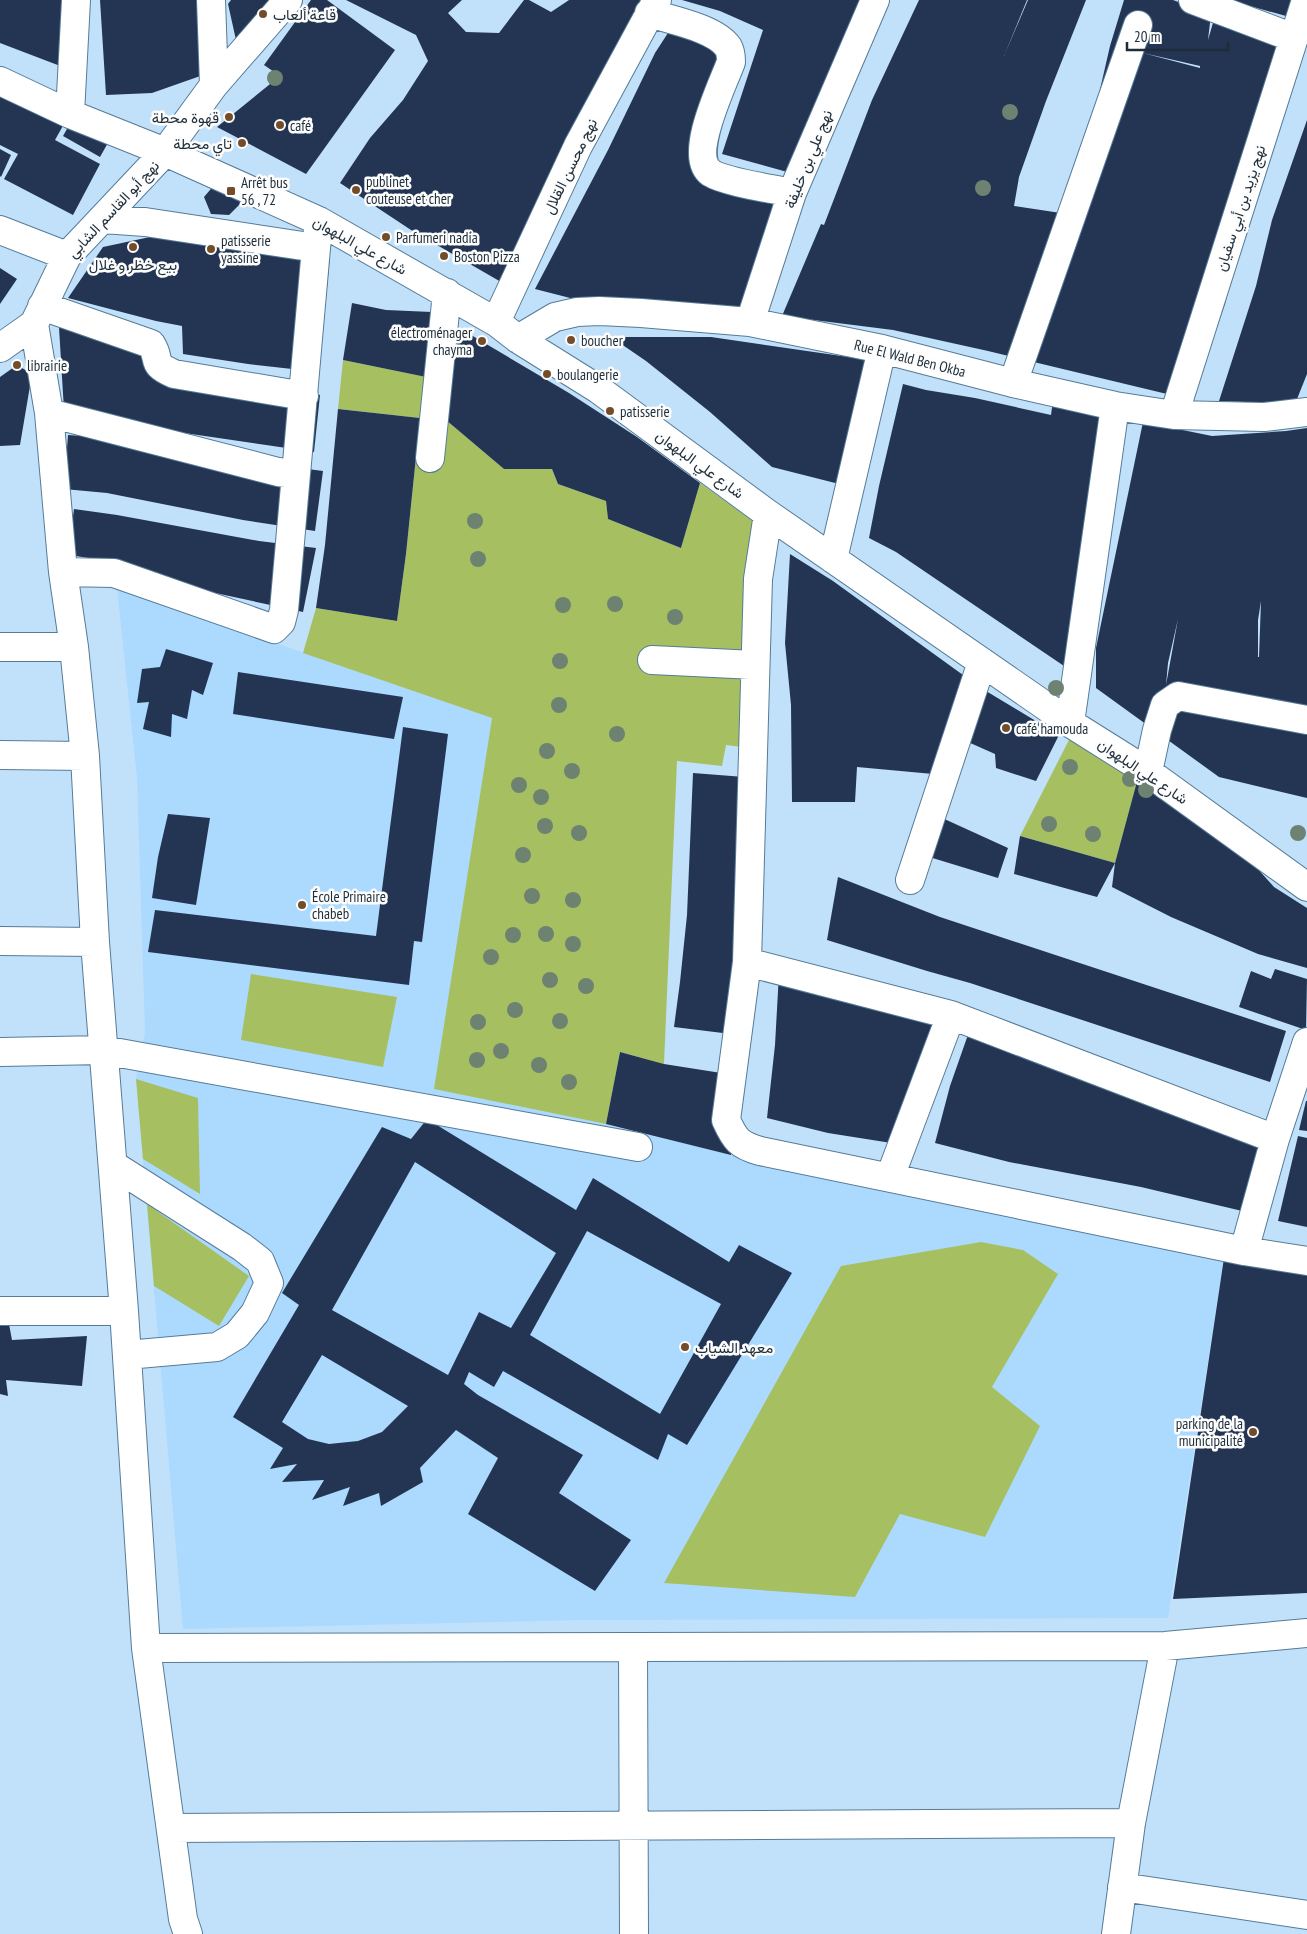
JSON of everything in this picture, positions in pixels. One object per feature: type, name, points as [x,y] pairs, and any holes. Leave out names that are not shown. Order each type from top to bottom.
[{"type":"street","points":[[70,114],[76,0]]},
{"type":"street","points":[[211,0],[214,85]]},
{"type":"street","name":"نهج أبو القاسم الشابي","points":[[0,348],[38,315],[67,256],[165,152],[214,85],[288,0]]},
{"type":"street","name":"نهج علي بن خليفة","points":[[750,322],[792,193],[875,0]]},
{"type":"street","points":[[1193,0],[1294,38]]},
{"type":"street","name":"نهج يزيد بن أبي سفيان","points":[[1174,415],[1306,0]]},
{"type":"street","name":"نهج محسن القلال","points":[[496,322],[578,146],[653,7],[711,34],[728,46],[731,53],[732,62],[703,139],[702,154],[705,166],[712,173],[737,181],[792,193]]},
{"type":"street","points":[[1013,383],[1138,25]]},
{"type":"street","name":"شارع علي البلهوان","points":[[0,80],[70,114],[165,152],[319,221],[496,322],[518,339],[598,389],[768,514],[1070,724],[1148,772],[1307,887]]},
{"type":"street","points":[[103,219],[145,222],[316,248]]},
{"type":"street","points":[[63,572],[114,573],[274,628],[281,622],[284,610],[319,221]]},
{"type":"street","points":[[0,230],[67,256]]},
{"type":"street","points":[[430,458],[447,293]]},
{"type":"street","name":"Rue El Wald Ben Okba","points":[[518,339],[555,317],[577,312],[641,313],[750,322],[882,349],[1013,383],[1115,406],[1174,415],[1264,417],[1307,412]]},
{"type":"street","points":[[188,1934],[183,1919],[146,1648],[124,1311],[95,942],[85,756],[74,647],[63,572],[38,315],[151,344],[157,363],[174,374],[304,396]]},
{"type":"street","points":[[833,559],[882,349]]},
{"type":"street","points":[[1070,724],[1115,406]]},
{"type":"street","points":[[49,413],[270,470],[295,474]]},
{"type":"street","points":[[768,514],[758,579],[747,962],[726,1120],[734,1138],[746,1146],[760,1151],[1244,1251],[1307,1261]]},
{"type":"street","points":[[0,647],[74,647]]},
{"type":"street","points":[[652,660],[755,666]]},
{"type":"street","points":[[910,880],[982,662]]},
{"type":"street","points":[[1148,772],[1157,730],[1165,705],[1178,696],[1307,720]]},
{"type":"street","points":[[0,754],[85,756]]},
{"type":"street","points":[[0,941],[95,942]]},
{"type":"street","points":[[747,962],[951,1015],[1275,1140]]},
{"type":"street","points":[[890,1177],[951,1015]]},
{"type":"street","points":[[1244,1251],[1275,1140],[1307,1042]]},
{"type":"street","points":[[0,1052],[103,1050],[638,1147]]},
{"type":"street","points":[[113,1165],[242,1247],[260,1261],[268,1283],[255,1313],[237,1335],[217,1347],[127,1355]]},
{"type":"street","points":[[0,1311],[124,1311]]},
{"type":"street","points":[[146,1648],[1165,1646],[1307,1633]]},
{"type":"street","points":[[1116,1934],[1131,1823],[1165,1646]]},
{"type":"street","points":[[633,1647],[634,1934]]},
{"type":"street","points":[[171,1828],[1131,1823]]},
{"type":"street","points":[[1122,1887],[1307,1915]]},
{"type":"shaded area","name":"معهد الشياب","points":[[117,588],[492,718],[435,1089],[606,1124],[731,1155],[1224,1258],[1168,1618],[583,1620],[183,1629],[136,1079],[145,1032],[137,778]]},
{"type":"green space","points":[[343,360],[426,377],[446,420],[504,469],[552,469],[558,484],[606,501],[608,519],[681,548],[700,483],[757,524],[750,748],[726,745],[722,766],[677,761],[664,1064],[620,1052],[606,1124],[434,1089],[492,718],[303,653],[316,608],[397,621],[420,418],[338,409]]},
{"type":"green space","points":[[1070,738],[1139,774],[1115,863],[1020,836]]},
{"type":"green space","points":[[251,974],[397,997],[383,1067],[241,1040]]},
{"type":"green space","points":[[136,1079],[198,1098],[200,1194],[143,1159]]},
{"type":"green space","points":[[147,1204],[249,1276],[219,1326],[154,1286]]},
{"type":"green space","points":[[981,1242],[1023,1250],[1058,1274],[992,1387],[1040,1426],[985,1537],[900,1514],[855,1597],[664,1583],[841,1266]]},
{"type":"building","points":[[0,0],[77,0],[76,72],[0,43]]},
{"type":"building","points":[[100,0],[201,0],[206,74],[152,93],[106,95]]},
{"type":"building","points":[[231,0],[282,0],[240,58],[228,4]]},
{"type":"building","points":[[311,0],[327,0],[395,50],[306,174],[217,127],[280,76],[264,65]]},
{"type":"building","points":[[346,0],[462,0],[448,13],[466,32],[499,33],[524,0],[529,0],[551,12],[569,0],[659,0],[508,286],[411,230],[340,183],[370,138],[403,100],[428,61],[416,35]]},
{"type":"building","points":[[682,0],[880,0],[809,178],[722,154],[763,30],[720,11]]},
{"type":"building","points":[[919,0],[1027,0],[1004,56],[1028,0],[1086,0],[1046,101],[1019,177],[1014,206],[1074,215],[1085,155],[1110,46],[1124,0],[1173,0],[1211,14],[1208,40],[1215,16],[1305,47],[1239,249],[1225,304],[1192,400],[893,330],[782,316],[821,224],[824,225],[872,100]],"holes":[[[1143,53],[1200,66],[1200,68]]]},
{"type":"building","points":[[1234,0],[1307,0],[1307,22],[1243,4]]},
{"type":"building","points":[[677,19],[736,41],[695,168],[799,198],[741,317],[621,311],[535,289],[608,150],[655,53]]},
{"type":"building","points":[[0,89],[74,106],[55,140],[100,164],[73,215],[4,179],[18,154],[0,145]]},
{"type":"building","points":[[81,104],[118,125],[100,157],[63,136]]},
{"type":"building","points":[[1307,120],[1307,374],[1295,404],[1219,401],[1256,286],[1272,220]]},
{"type":"building","points":[[0,149],[11,155],[1,177],[0,176]]},
{"type":"building","points":[[215,184],[239,191],[240,204],[229,215],[211,214],[204,197]]},
{"type":"building","points":[[150,237],[258,246],[330,256],[319,372],[183,354],[182,326],[68,298],[103,247]]},
{"type":"building","points":[[0,268],[17,279],[0,304]]},
{"type":"building","points":[[352,303],[386,310],[432,312],[569,393],[637,437],[700,483],[681,548],[608,519],[606,501],[558,484],[552,469],[504,469],[446,420],[426,377],[343,360]]},
{"type":"building","points":[[58,311],[163,340],[166,372],[320,395],[314,452],[157,429],[64,410]]},
{"type":"building","points":[[611,337],[711,337],[883,362],[855,488],[772,467],[710,412],[646,361]]},
{"type":"building","points":[[17,365],[32,374],[20,445],[0,446],[0,377]]},
{"type":"building","points":[[903,384],[1051,415],[1053,400],[1120,414],[1067,668],[896,552],[869,538]]},
{"type":"building","points":[[338,409],[420,418],[397,621],[316,608],[325,545]]},
{"type":"building","points":[[1143,422],[1212,436],[1307,428],[1307,798],[1219,777],[1096,688],[1096,648]],"holes":[[[1261,601],[1259,657],[1258,657],[1258,620]],[[1178,619],[1166,685],[1168,663]]]},
{"type":"building","points":[[68,435],[110,438],[254,462],[323,471],[315,531],[243,520],[107,493],[64,489]]},
{"type":"building","points":[[74,509],[259,541],[316,548],[303,612],[206,591],[111,561],[68,555]]},
{"type":"building","points":[[790,554],[833,581],[981,688],[1059,735],[1036,781],[996,768],[995,754],[968,742],[944,775],[857,767],[855,802],[792,802],[791,705],[785,643]]},
{"type":"building","points":[[166,649],[213,663],[203,695],[192,690],[187,719],[172,714],[171,737],[143,729],[149,702],[137,703],[142,669],[160,667]]},
{"type":"building","points":[[238,672],[403,697],[394,739],[233,714]]},
{"type":"building","points":[[403,727],[448,734],[422,942],[414,941],[409,985],[148,952],[155,910],[376,936]]},
{"type":"building","points":[[693,773],[757,778],[739,1035],[674,1027],[687,915]]},
{"type":"building","points":[[1139,774],[1219,826],[1274,887],[1307,908],[1307,968],[1258,954],[1171,917],[1112,887],[1115,863]]},
{"type":"building","points":[[168,814],[210,818],[196,905],[152,898],[158,857]]},
{"type":"building","points":[[940,817],[1008,848],[998,878],[926,856]]},
{"type":"building","points":[[1020,836],[1115,863],[1097,897],[1014,874]]},
{"type":"building","points":[[838,877],[940,917],[1286,1031],[1270,1082],[970,983],[827,940]]},
{"type":"building","points":[[1275,969],[1307,979],[1306,1030],[1239,1007],[1251,971],[1271,979]]},
{"type":"building","points":[[779,973],[943,1023],[904,1145],[828,1133],[767,1118],[775,1045]]},
{"type":"building","points":[[970,1029],[1280,1135],[1259,1215],[1141,1187],[1009,1162],[935,1143],[950,1086]]},
{"type":"building","points":[[620,1052],[664,1064],[734,1075],[731,1155],[606,1124]]},
{"type":"building","points":[[1307,1101],[1307,1131],[1299,1130]]},
{"type":"building","points":[[427,1119],[576,1210],[593,1178],[729,1262],[739,1245],[792,1273],[687,1445],[668,1434],[658,1460],[503,1371],[494,1387],[469,1372],[464,1384],[478,1395],[583,1455],[559,1493],[631,1540],[595,1591],[468,1514],[498,1458],[456,1430],[420,1468],[423,1482],[381,1506],[379,1493],[343,1506],[350,1487],[312,1500],[324,1480],[282,1482],[297,1464],[270,1469],[283,1448],[233,1417],[299,1305],[282,1293],[382,1127],[411,1139]],"holes":[[[415,1162],[556,1253],[511,1328],[479,1312],[448,1375],[332,1310]],[[587,1231],[721,1304],[660,1414],[530,1335]],[[322,1355],[408,1406],[382,1432],[358,1441],[329,1444],[308,1439],[282,1422]]]},
{"type":"building","points":[[1298,1136],[1307,1138],[1307,1227],[1278,1221]]},
{"type":"building","name":"parking de la municipalité","points":[[1224,1258],[1307,1271],[1307,1593],[1173,1599]]},
{"type":"building","points":[[0,1324],[9,1324],[12,1340],[87,1336],[82,1386],[6,1380],[8,1396],[0,1394]]},
{"type":"place","name":"قاعة ألعاب","points":[[263,14]]},
{"type":"place","name":"قهوة محطة","points":[[229,117]]},
{"type":"place","name":"café","points":[[280,125]]},
{"type":"place","name":"تاي محطة","points":[[242,143]]},
{"type":"place","name":"publinet couteuse et cher","points":[[356,190]]},
{"type":"place","name":"Arrêt bus 56 , 72","points":[[231,191]]},
{"type":"place","name":"Parfumeri nadia","points":[[386,237]]},
{"type":"place","name":"بيع خظر و غلال","points":[[133,247]]},
{"type":"place","name":"patisserie yassine","points":[[211,249]]},
{"type":"place","name":"Boston Pizza","points":[[444,256]]},
{"type":"place","name":"boucher","points":[[571,340]]},
{"type":"place","name":"électroménager chayma","points":[[482,341]]},
{"type":"place","name":"librairie","points":[[17,365]]},
{"type":"place","name":"boulangerie","points":[[547,374]]},
{"type":"place","name":"patisserie","points":[[610,411]]},
{"type":"place","name":"café hamouda","points":[[1006,728]]},
{"type":"place","name":"École Primaire chabeb","points":[[302,905]]},
{"type":"place","name":"معهد الشياب","points":[[685,1347]]},
{"type":"place","name":"parking de la municipalité","points":[[1253,1432]]}]
